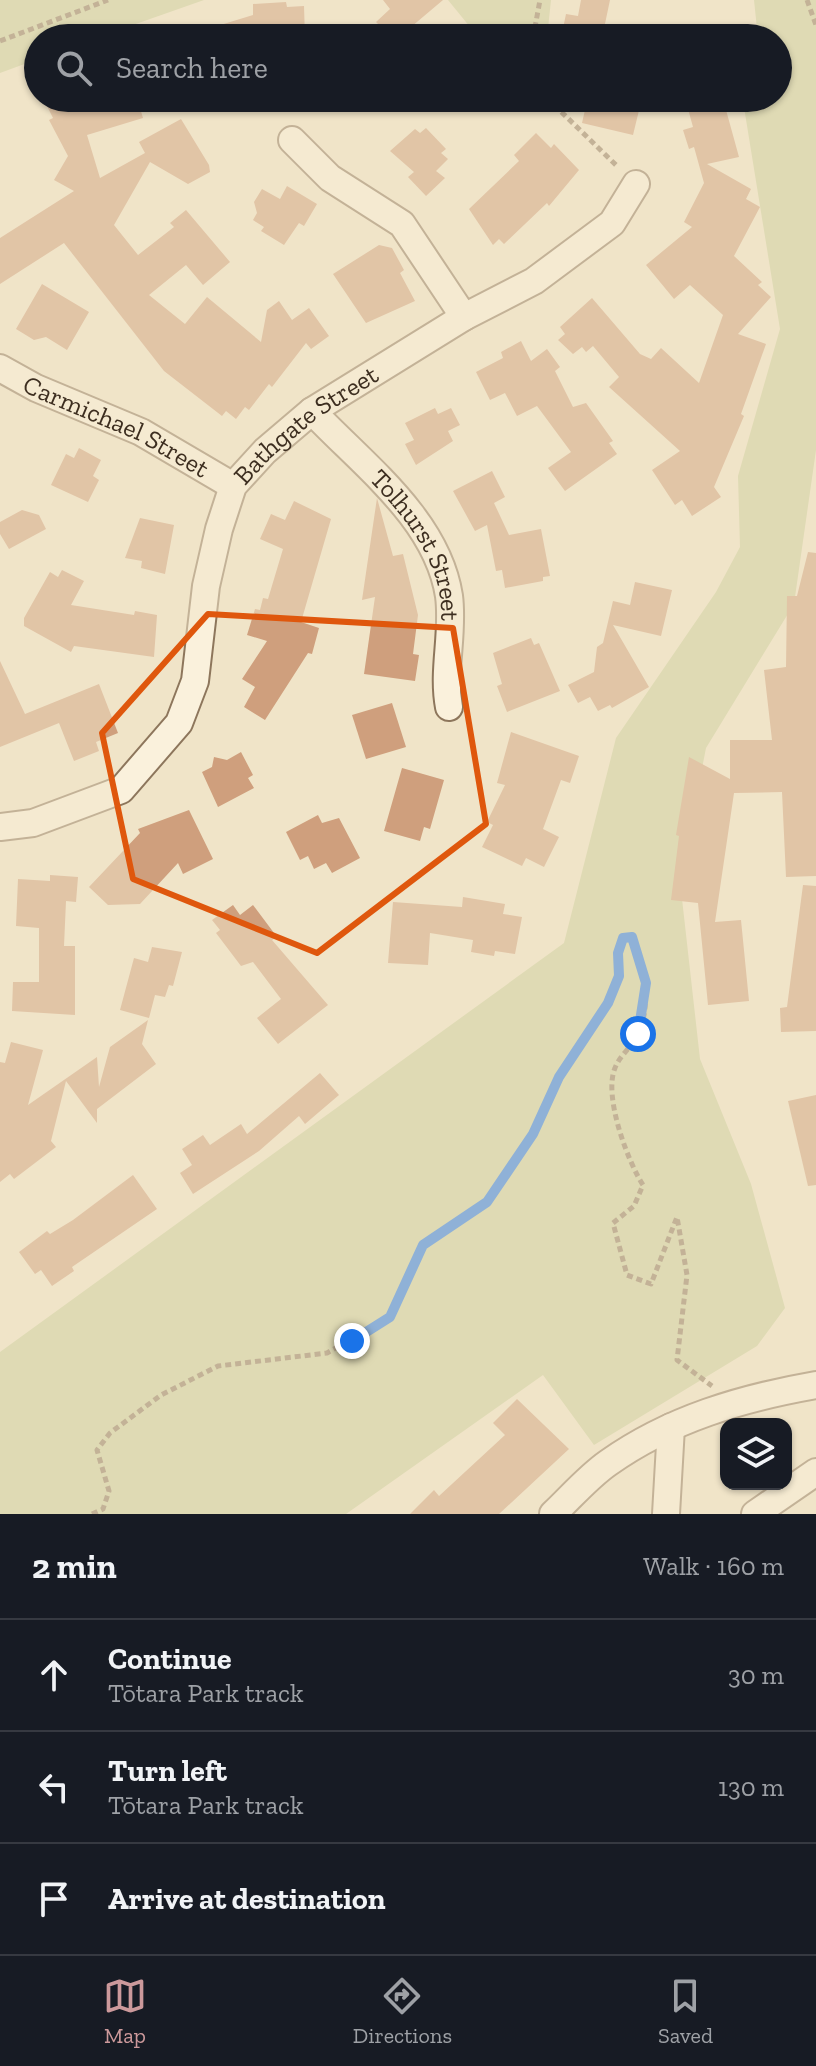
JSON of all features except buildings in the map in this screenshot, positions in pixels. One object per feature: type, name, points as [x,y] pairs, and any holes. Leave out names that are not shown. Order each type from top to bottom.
[{"type":"street","points":[[292,140],[330,178],[402,224],[464,317]]},
{"type":"street","name":"Bathgate Street","points":[[0,827],[33,823],[121,790],[179,723],[195,681],[206,586],[233,486],[265,451],[312,411],[464,317],[534,281],[612,223],[636,184]]},
{"type":"street","name":"Carmichael Street","points":[[0,368],[36,388],[141,432],[233,486]]},
{"type":"street","name":"Tolhurst Street","points":[[312,411],[416,520],[439,555],[449,597],[450,630],[444,681],[449,707]]},
{"type":"street","points":[[553,1514],[607,1463],[671,1427],[732,1401],[816,1385]]},
{"type":"street","points":[[666,1514],[671,1427]]},
{"type":"street","points":[[755,1514],[816,1472]]},
{"type":"path","points":[[45,24],[108,0]]},
{"type":"path","points":[[536,24],[540,0]]},
{"type":"path","points":[[807,0],[816,25]]},
{"type":"path","points":[[0,41],[24,32]]},
{"type":"path","points":[[561,112],[636,184]]},
{"type":"path","points":[[92,1514],[103,1509],[109,1491],[97,1450],[110,1433],[161,1395],[218,1366],[327,1353],[390,1317],[423,1245],[487,1202],[533,1134],[559,1077],[608,1003],[619,976],[618,953],[623,938],[632,937],[646,983],[638,1034],[614,1070],[615,1112],[628,1162],[643,1185],[634,1206],[613,1223],[627,1275],[651,1284],[677,1217],[687,1275],[677,1360],[732,1401]]},
{"type":"highlighted area","points":[[208,614],[453,628],[486,824],[317,953],[133,879],[102,733]]},
{"type":"green space","points":[[0,0],[204,0],[136,24],[24,24],[24,64],[0,73]]},
{"type":"green space","points":[[448,0],[551,0],[548,24],[468,24]]},
{"type":"green space","points":[[754,0],[816,0],[816,450],[794,604],[706,748],[680,881],[700,1059],[751,1184],[785,1308],[757,1346],[594,1445],[543,1375],[346,1514],[0,1514],[0,1352],[564,943],[616,738],[716,592],[740,547],[738,476],[780,329],[745,112],[792,112],[792,24],[757,24]]},
{"type":"route","points":[[352,1341],[390,1317],[423,1245],[487,1202],[533,1134],[559,1077],[608,1003],[619,976],[618,953],[623,938],[632,937],[646,983],[638,1034]]}]
